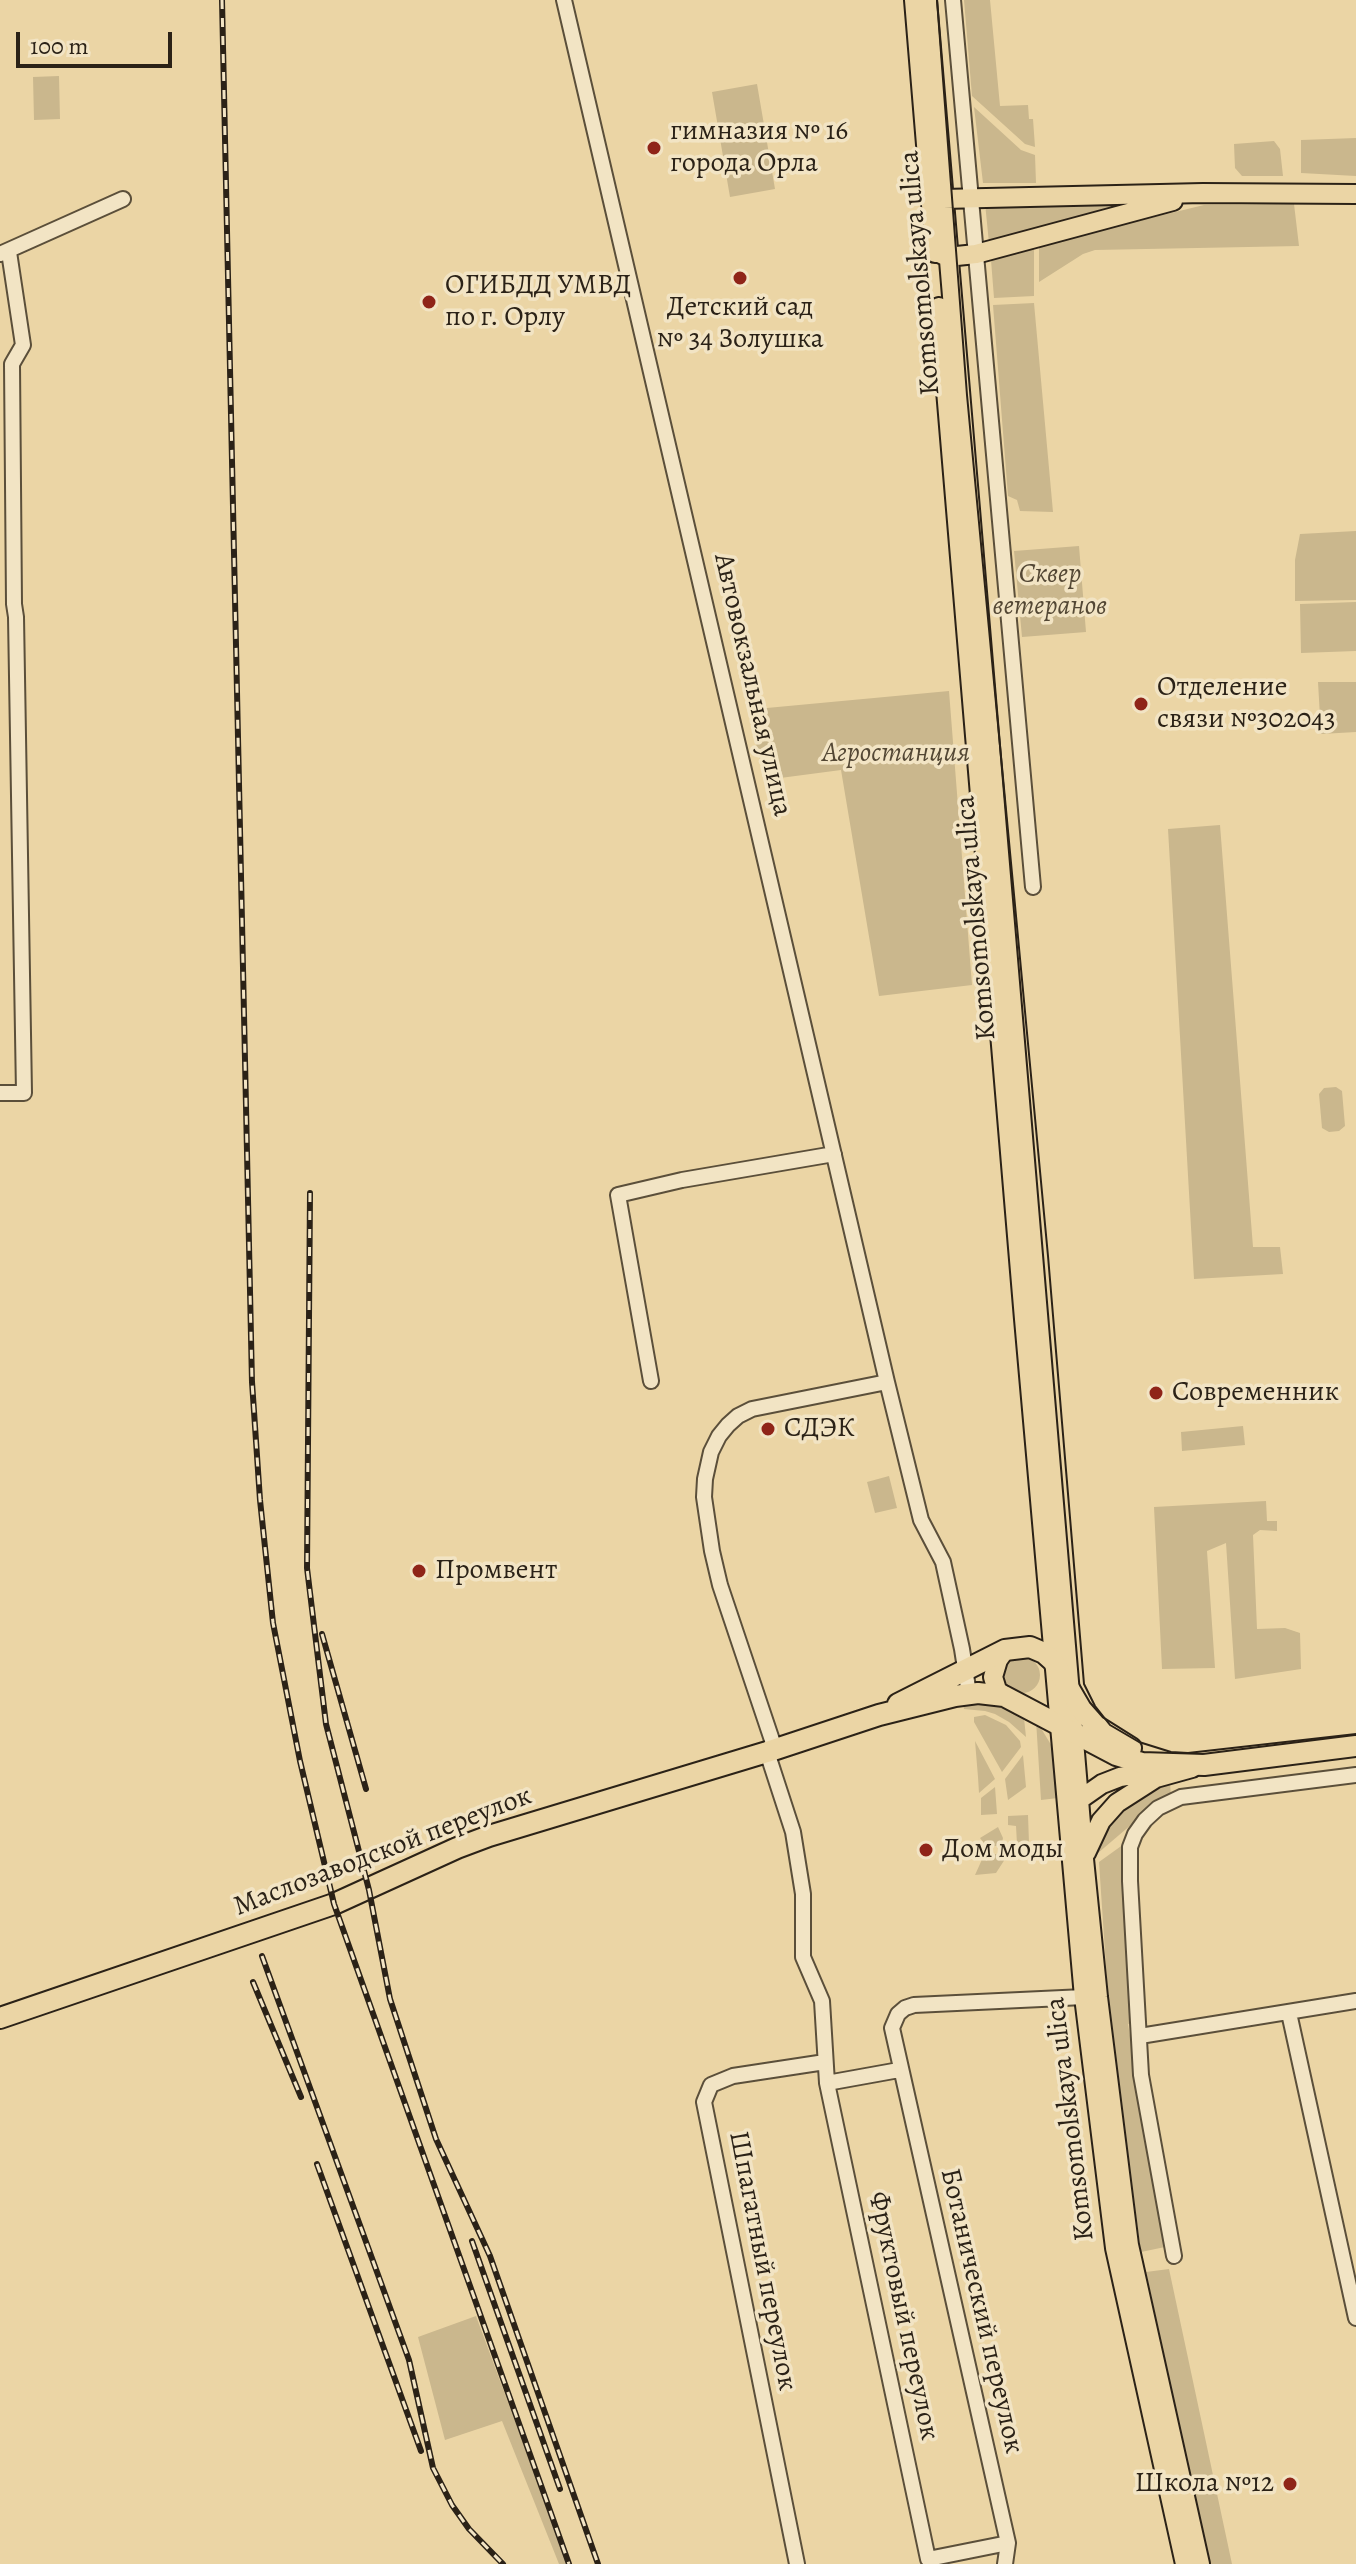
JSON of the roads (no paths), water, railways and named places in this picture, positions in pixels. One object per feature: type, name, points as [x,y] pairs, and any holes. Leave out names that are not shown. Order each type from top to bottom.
[{"type":"highway","points":[[1013,1648],[1037,1649],[1053,1661]]},
{"type":"highway","name":"Маслозаводской переулок","points":[[879,1715],[965,1669],[1013,1648]]},
{"type":"highway","name":"Komsomolskaya ulica","points":[[1053,1661],[1063,1694]]},
{"type":"highway","name":"Маслозаводской переулок","points":[[0,2018],[334,1904],[489,1836],[879,1715],[969,1694],[1013,1700]]},
{"type":"highway","points":[[1063,1694],[1119,1743],[1151,1756],[1204,1765]]},
{"type":"highway","points":[[1013,1700],[1129,1760],[1155,1764],[1204,1765],[1356,1746]]},
{"type":"main road","name":"Komsomolskaya ulica","points":[[914,0],[941,254],[1073,1805],[1084,1997],[1115,2248],[1185,2564]]},
{"type":"main road","name":"Komsomolskaya ulica","points":[[927,0],[943,199],[941,254],[1053,1661]]},
{"type":"main road","points":[[941,254],[976,254],[1203,193]]},
{"type":"main road","points":[[943,199],[1203,193],[1356,194]]},
{"type":"main road","points":[[1049,1609],[1041,1629],[1013,1648],[994,1668],[993,1677],[997,1690],[1013,1700],[1043,1704],[1063,1694]]},
{"type":"main road","points":[[1073,1805],[1102,1784],[1120,1777],[1204,1765]]},
{"type":"main road","points":[[1084,1859],[1101,1821],[1117,1803],[1156,1778],[1204,1765]]},
{"type":"main road","name":"Komsomolskaya ulica","points":[[1073,1805],[1084,1859],[1129,2245],[1200,2564]]},
{"type":"street","name":"Автовокзальная улица","points":[[564,0],[887,1382],[921,1520],[943,1562],[969,1694]]},
{"type":"street","points":[[953,0],[1033,887]]},
{"type":"street","points":[[0,1093],[24,1093],[16,617],[7,604],[12,364],[23,345],[4,253],[123,199]]},
{"type":"street","points":[[651,1381],[618,1195],[682,1180],[834,1154]]},
{"type":"street","points":[[771,1751],[712,1551],[704,1497],[711,1452],[728,1425],[752,1409],[887,1382]]},
{"type":"street","name":"Фруктовый переулок","points":[[771,1751],[793,1832],[803,1894],[803,1957],[822,2001],[827,2083],[928,2559],[1008,2543]]},
{"type":"street","points":[[1174,2256],[1141,2075],[1129,1860],[1135,1834],[1158,1808],[1181,1797],[1356,1775]]},
{"type":"street","name":"Ботанический переулок","points":[[1005,2564],[1008,2543],[899,2070],[892,2028],[894,2020],[905,2008],[956,2002],[1084,1997]]},
{"type":"street","points":[[1140,2036],[1356,2001]]},
{"type":"street","points":[[1289,2013],[1356,2318]]},
{"type":"street","name":"Шпагатный переулок","points":[[797,2564],[704,2102],[711,2085],[733,2076],[825,2062]]},
{"type":"street","points":[[827,2083],[899,2070]]},
{"type":"tram line","points":[[937,0],[967,395],[1048,1256],[1084,1684],[1095,1706],[1110,1725],[1139,1742],[1171,1752],[1188,1753],[1356,1734]]},
{"type":"railway","points":[[222,0],[252,1382],[273,1623],[300,1761],[334,1904],[569,2564]]},
{"type":"railway","points":[[310,1193],[307,1568],[326,1724],[369,1890],[390,1999],[436,2139],[490,2256],[598,2564]]},
{"type":"railway","points":[[322,1634],[366,1789]]},
{"type":"railway","points":[[262,1956],[409,2360],[433,2468],[452,2505],[469,2529],[503,2564]]},
{"type":"railway","points":[[253,1982],[301,2097]]},
{"type":"railway","points":[[317,2164],[421,2451]]},
{"type":"railway","points":[[472,2241],[560,2489]]},
{"type":"place","name":"гимназия № 16 города Орла","points":[[654,148]]},
{"type":"place","name":"Детский сад № 34 Золушка","points":[[740,278]]},
{"type":"place","name":"ОГИБДД УМВД по г. Орлу","points":[[429,302]]},
{"type":"place","name":"Отделение связи №302043","points":[[1141,704]]},
{"type":"place","name":"Современник","points":[[1156,1393]]},
{"type":"place","name":"СДЭК","points":[[768,1429]]},
{"type":"place","name":"Промвент","points":[[419,1571]]},
{"type":"place","name":"Дом моды","points":[[926,1850]]},
{"type":"place","name":"Школа №12","points":[[1290,2484]]},
{"type":"park label","name":"Сквер ветеранов","points":[[1050,591]]},
{"type":"park label","name":"Агростанция","points":[[896,754]]}]
